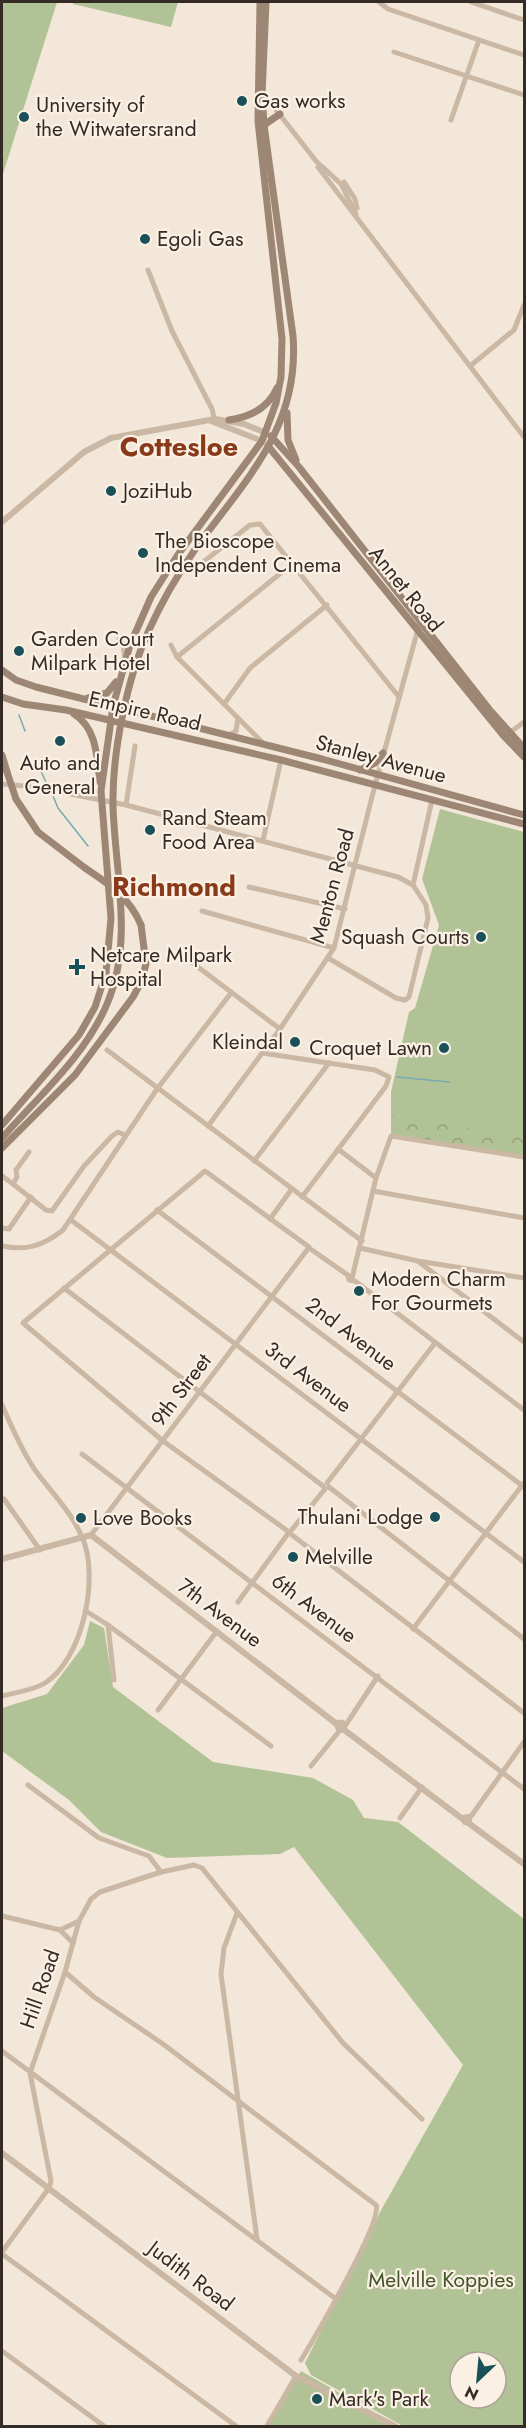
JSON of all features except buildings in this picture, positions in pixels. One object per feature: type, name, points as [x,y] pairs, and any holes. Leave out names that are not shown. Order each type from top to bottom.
[{"type":"main road","points":[[260,2],[259,92],[264,152],[294,347],[288,402],[288,440],[299,467]]},
{"type":"main road","points":[[264,152],[264,125],[259,92],[266,2]]},
{"type":"main road","points":[[264,125],[278,115]]},
{"type":"main road","points":[[2,1125],[73,1043],[100,993],[111,932],[107,847],[101,791],[113,706],[125,658],[151,597],[266,433],[281,376],[282,339],[270,196]]},
{"type":"main road","points":[[229,420],[250,416],[264,407],[274,394],[281,376]]},
{"type":"main road","points":[[2,1138],[78,1053],[93,1032],[108,1002],[122,939],[113,805],[125,709],[131,680],[141,650],[169,590],[270,447],[288,402]]},
{"type":"main road","name":"Annet Road","points":[[266,433],[274,438],[299,467],[418,625]]},
{"type":"main road","name":"Annet Road","points":[[262,441],[270,447],[525,756]]},
{"type":"main road","name":"Empire Road","points":[[2,670],[24,683],[265,745]]},
{"type":"main road","points":[[83,698],[103,695],[119,679]]},
{"type":"main road","name":"Empire Road","points":[[2,697],[23,704],[66,710],[281,760]]},
{"type":"main road","points":[[66,710],[81,719],[91,733],[101,791]]},
{"type":"main road","name":"Annet Road","points":[[506,734],[525,747]]},
{"type":"main road","name":"Stanley Avenue","points":[[265,745],[525,815]]},
{"type":"main road","points":[[360,770],[375,763],[383,753]]},
{"type":"main road","points":[[2,755],[16,799],[38,832],[120,893],[132,907],[141,925],[146,964],[141,982],[133,997],[75,1075],[2,1148]]},
{"type":"main road","name":"Stanley Avenue","points":[[281,760],[525,825]]},
{"type":"street","points":[[471,2],[525,20]]},
{"type":"street","points":[[379,3],[388,9],[525,55]]},
{"type":"street","points":[[451,120],[479,40]]},
{"type":"street","points":[[394,52],[525,95]]},
{"type":"street","points":[[259,92],[314,158],[347,192],[359,221]]},
{"type":"street","points":[[278,115],[338,190],[359,221],[525,437]]},
{"type":"street","points":[[148,270],[172,331],[212,409],[214,421]]},
{"type":"street","points":[[470,366],[514,330],[525,304]]},
{"type":"street","points":[[2,522],[84,452],[104,440],[229,420],[266,433]]},
{"type":"street","points":[[214,421],[262,441]]},
{"type":"street","points":[[202,563],[250,525],[257,523],[327,605],[399,697]]},
{"type":"street","points":[[177,657],[292,564]]},
{"type":"street","points":[[225,704],[250,668],[327,605]]},
{"type":"street","name":"Menton Road","points":[[208,1126],[280,1029],[334,948],[377,775],[418,625]]},
{"type":"street","points":[[118,639],[123,644],[125,658]]},
{"type":"street","points":[[171,645],[177,657],[265,745]]},
{"type":"street","points":[[225,736],[236,731],[238,718]]},
{"type":"street","points":[[506,734],[525,722]]},
{"type":"street","points":[[126,806],[135,746]]},
{"type":"street","points":[[262,840],[281,760]]},
{"type":"street","points":[[2,784],[34,786],[126,806],[398,877],[413,885],[426,905],[428,918],[409,997],[405,1000],[396,998],[328,958]]},
{"type":"street","points":[[413,885],[432,800]]},
{"type":"street","points":[[249,887],[345,909]]},
{"type":"street","points":[[202,910],[334,948]]},
{"type":"street","points":[[190,961],[280,1029]]},
{"type":"street","points":[[2,1245],[22,1249],[39,1246],[54,1238],[71,1220],[157,1089],[231,993]]},
{"type":"street","points":[[107,1050],[362,1241]]},
{"type":"street","points":[[262,1053],[375,1070],[389,1077],[386,1086],[302,1197]]},
{"type":"street","points":[[254,1161],[329,1063]]},
{"type":"street","points":[[2,1176],[48,1211],[54,1210],[84,1166],[112,1136],[118,1132],[125,1135]]},
{"type":"street","points":[[350,1278],[362,1241],[376,1178],[391,1136],[525,1157]]},
{"type":"street","points":[[338,1149],[376,1178]]},
{"type":"street","points":[[13,1184],[17,1177],[16,1170],[29,1152]]},
{"type":"street","points":[[525,1410],[208,1172],[204,1172],[157,1210],[23,1323],[163,1441],[525,1713]]},
{"type":"street","points":[[270,1219],[291,1190]]},
{"type":"street","points":[[373,1191],[525,1218]]},
{"type":"street","points":[[2,1228],[9,1229],[31,1197]]},
{"type":"street","name":"2nd Avenue","points":[[157,1210],[524,1485]]},
{"type":"street","name":"3rd Avenue","points":[[71,1220],[525,1562]]},
{"type":"street","points":[[360,1248],[418,1261],[525,1278]]},
{"type":"street","name":"9th Street","points":[[91,1535],[309,1250]]},
{"type":"street","points":[[418,1261],[525,1342]]},
{"type":"street","points":[[64,1288],[525,1639]]},
{"type":"street","points":[[238,1602],[435,1343]]},
{"type":"street","points":[[2,1405],[31,1464],[58,1497],[83,1538],[88,1559],[86,1611],[77,1643],[49,1680],[33,1689],[2,1696]]},
{"type":"street","name":"6th Avenue","points":[[82,1454],[378,1676],[525,1790]]},
{"type":"street","points":[[414,1629],[524,1485]]},
{"type":"street","points":[[4,1499],[40,1550]]},
{"type":"street","points":[[2,1560],[91,1535]]},
{"type":"street","name":"7th Avenue","points":[[91,1535],[525,1864]]},
{"type":"street","points":[[86,1611],[271,1746]]},
{"type":"street","points":[[108,1625],[114,1680]]},
{"type":"street","points":[[158,1710],[217,1632]]},
{"type":"street","points":[[311,1766],[378,1676]]},
{"type":"street","points":[[467,1819],[525,1742]]},
{"type":"street","points":[[28,1785],[99,1838],[150,1857],[161,1872]]},
{"type":"street","points":[[400,1818],[422,1787]]},
{"type":"street","name":"Hill Road","points":[[30,2073],[65,1972],[79,1921],[91,1899],[100,1892],[161,1872],[198,1866],[237,1913]]},
{"type":"street","points":[[237,1913],[224,1948],[221,1974],[257,2239]]},
{"type":"street","points":[[237,1913],[343,2043],[422,2120]]},
{"type":"street","points":[[3,1917],[60,1930],[73,1943]]},
{"type":"street","points":[[60,1930],[79,1921]]},
{"type":"street","points":[[65,1972],[94,1997],[372,2201],[378,2209],[336,2299],[301,2360]]},
{"type":"street","points":[[2,2050],[336,2299]]},
{"type":"street","points":[[30,2073],[51,2177],[49,2188],[2,2253],[236,2427]]},
{"type":"street","name":"Judith Road","points":[[2,2153],[296,2376],[394,2427]]},
{"type":"street","points":[[2,2351],[104,2427]]},
{"type":"street","points":[[267,2427],[296,2376]]},
{"type":"street","name":"Judith Road","points":[[368,2414],[385,2427]]},
{"type":"green space","points":[[2,2],[57,2],[2,177]]},
{"type":"green space","points":[[73,2],[178,2],[171,27],[73,4]]},
{"type":"green space","points":[[440,809],[524,832],[524,1158],[391,1136],[391,1092],[409,1012],[415,1008],[439,925],[422,879]]},
{"type":"green space","points":[[391,1115],[524,1138],[524,1157],[393,1135]]},
{"type":"green space","name":"Melville Koppies","points":[[90,1621],[104,1628],[113,1687],[213,1762],[313,1778],[353,1800],[364,1818],[398,1822],[524,1919],[524,2426],[403,2426],[311,2375],[305,2363],[380,2212],[463,2065],[294,1847],[280,1854],[167,1858],[101,1832],[69,1800],[2,1751],[2,1708],[47,1694],[84,1645]]},
{"type":"green space","name":"Mark's Park","points":[[301,2371],[398,2426],[269,2426]]},
{"type":"waterway","points":[[19,715],[25,731]]},
{"type":"waterway","points":[[38,765],[46,782]]},
{"type":"waterway","points":[[53,796],[58,808],[88,846]]},
{"type":"waterway","points":[[397,1077],[449,1082]]},
{"type":"place","name":"Gas works","points":[[242,101]]},
{"type":"place","name":"University of the Witwatersrand","points":[[24,117]]},
{"type":"place","name":"Egoli Gas","points":[[145,239]]},
{"type":"place","name":"JoziHub","points":[[111,491]]},
{"type":"place","name":"The Bioscope Independent Cinema","points":[[143,553]]},
{"type":"place","name":"Garden Court Milpark Hotel","points":[[19,651]]},
{"type":"place","name":"Auto and General","points":[[60,741]]},
{"type":"place","name":"Rand Steam Food Area","points":[[150,830]]},
{"type":"place","name":"Squash Courts","points":[[481,937]]},
{"type":"place","name":"Netcare Milpark Hospital","points":[[77,967]]},
{"type":"place","name":"Kleindal","points":[[295,1042]]},
{"type":"place","name":"Croquet Lawn","points":[[444,1048]]},
{"type":"place","name":"Modern Charm For Gourmets","points":[[359,1291]]},
{"type":"place","name":"Thulani Lodge","points":[[435,1517]]},
{"type":"place","name":"Love Books","points":[[81,1518]]},
{"type":"place","name":"Melville","points":[[293,1557]]},
{"type":"place","name":"Mark's Park","points":[[317,2399]]},
{"type":"district","name":"Cottesloe","points":[[179,446]]},
{"type":"district","name":"Richmond","points":[[174,886]]}]
